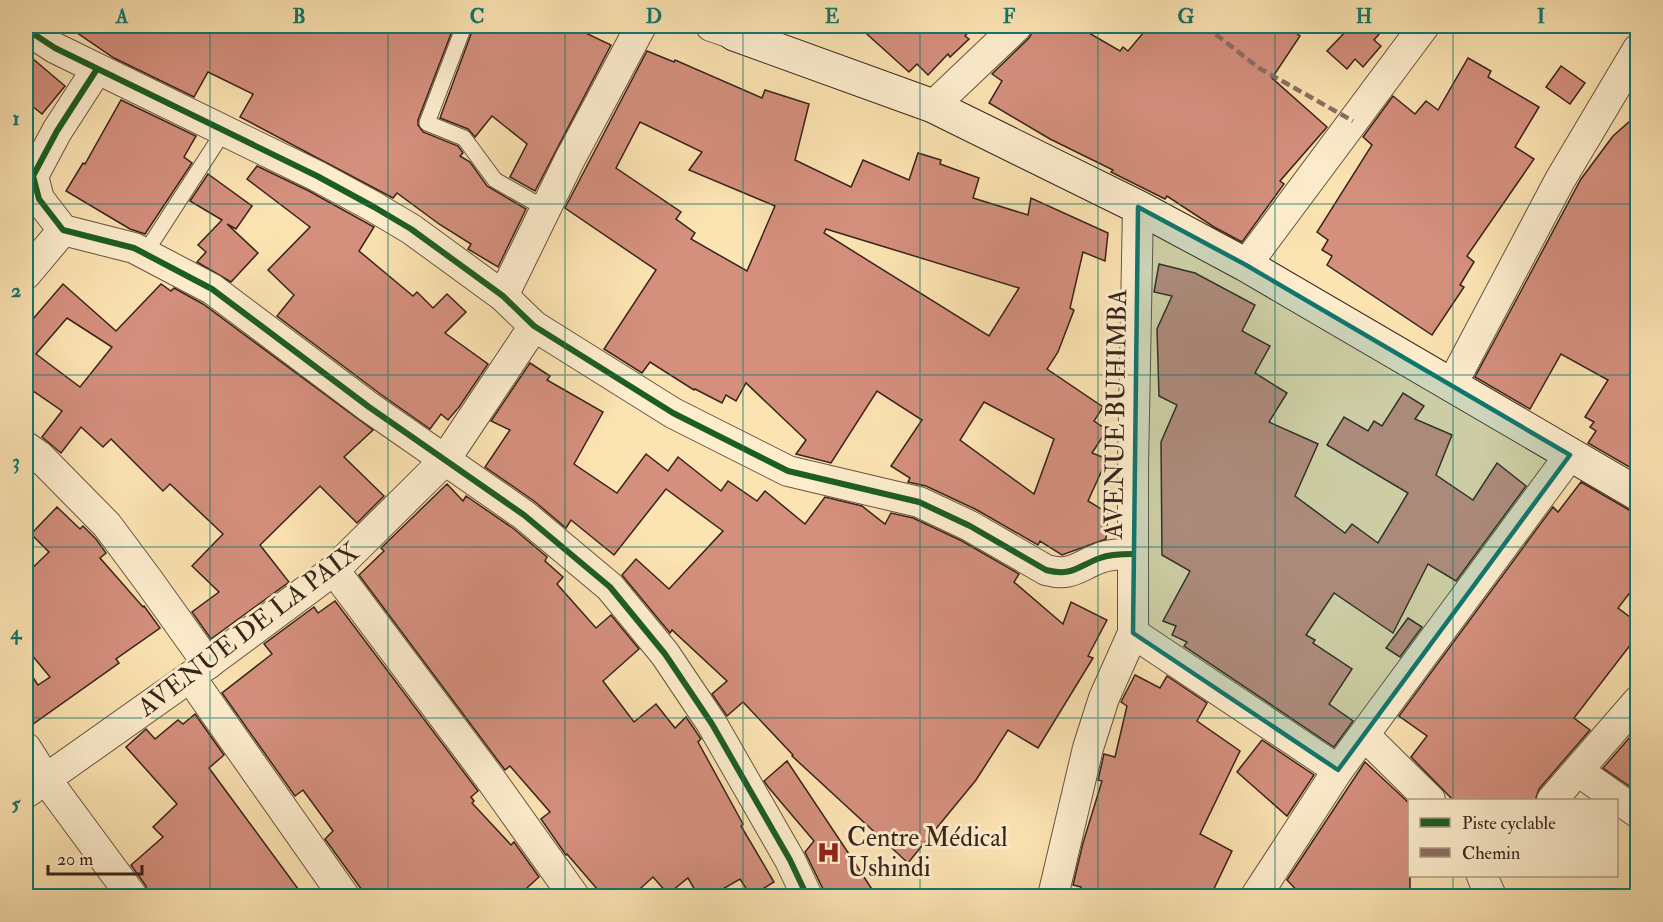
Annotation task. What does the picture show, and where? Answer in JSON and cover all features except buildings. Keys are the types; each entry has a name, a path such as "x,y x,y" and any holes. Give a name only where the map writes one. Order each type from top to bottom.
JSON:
{"main road":[{"path":"728,28 773,35 933,106 1138,207 1246,265 1638,494"}],"street":[{"path":"503,297 640,26"},
{"path":"933,106 1017,26"},
{"path":"1246,265 1424,26"},
{"path":"26,29 55,48 224,130 374,207 411,229 503,297 534,326 673,413 758,457 788,471 919,502 970,526 1046,570 1058,574 1068,573 1108,555 1133,554"},
{"path":"1451,386 1560,180 1638,50"},
{"path":"97,69 57,131 33,176 39,199 63,230 134,248 212,289 444,460 524,515 610,587 665,654 712,724 790,860 807,897"},
{"name":"AVENUE BUHIMBA","path":"1053,897 1088,748 1104,698 1133,633 1138,207"},
{"path":"26,274 63,230"},
{"name":"AVENUE DE LA PAIX","path":"35,785 199,671 334,570 444,460 534,326"},
{"path":"26,447 39,456 106,525 148,580 199,671 344,897"},
{"path":"1256,897 1338,770 1570,455"},
{"path":"334,570 489,777 574,897"},
{"path":"1133,633 1338,770"},
{"path":"1554,799 1638,701"},
{"path":"1364,735 1428,799"},
{"path":"26,748 35,785 132,897"},
{"path":"1578,771 1638,813"}],"lane":[{"path":"464,26 427,123 465,138 495,180 532,201 548,204"},
{"path":"145,253 224,130"}],"highlighted area":[{"path":"1138,207 1246,265 1570,455 1338,770 1133,633"}],"marked path":[{"path":"1205,26 1259,68 1353,121"}],"cycle path":[{"path":"26,29 55,48 317,176 374,207 411,229 503,296 534,326 673,413 788,471 919,502 970,526 1046,570 1069,571 1104,557 1133,554"},
{"path":"97,69 57,131 33,176 39,199 63,230 134,248 212,289 369,407 524,515 610,587 665,654 712,724 790,860 807,896"}],"place":[{"name":"Centre Médical Ushindi","path":"829,852"}]}
